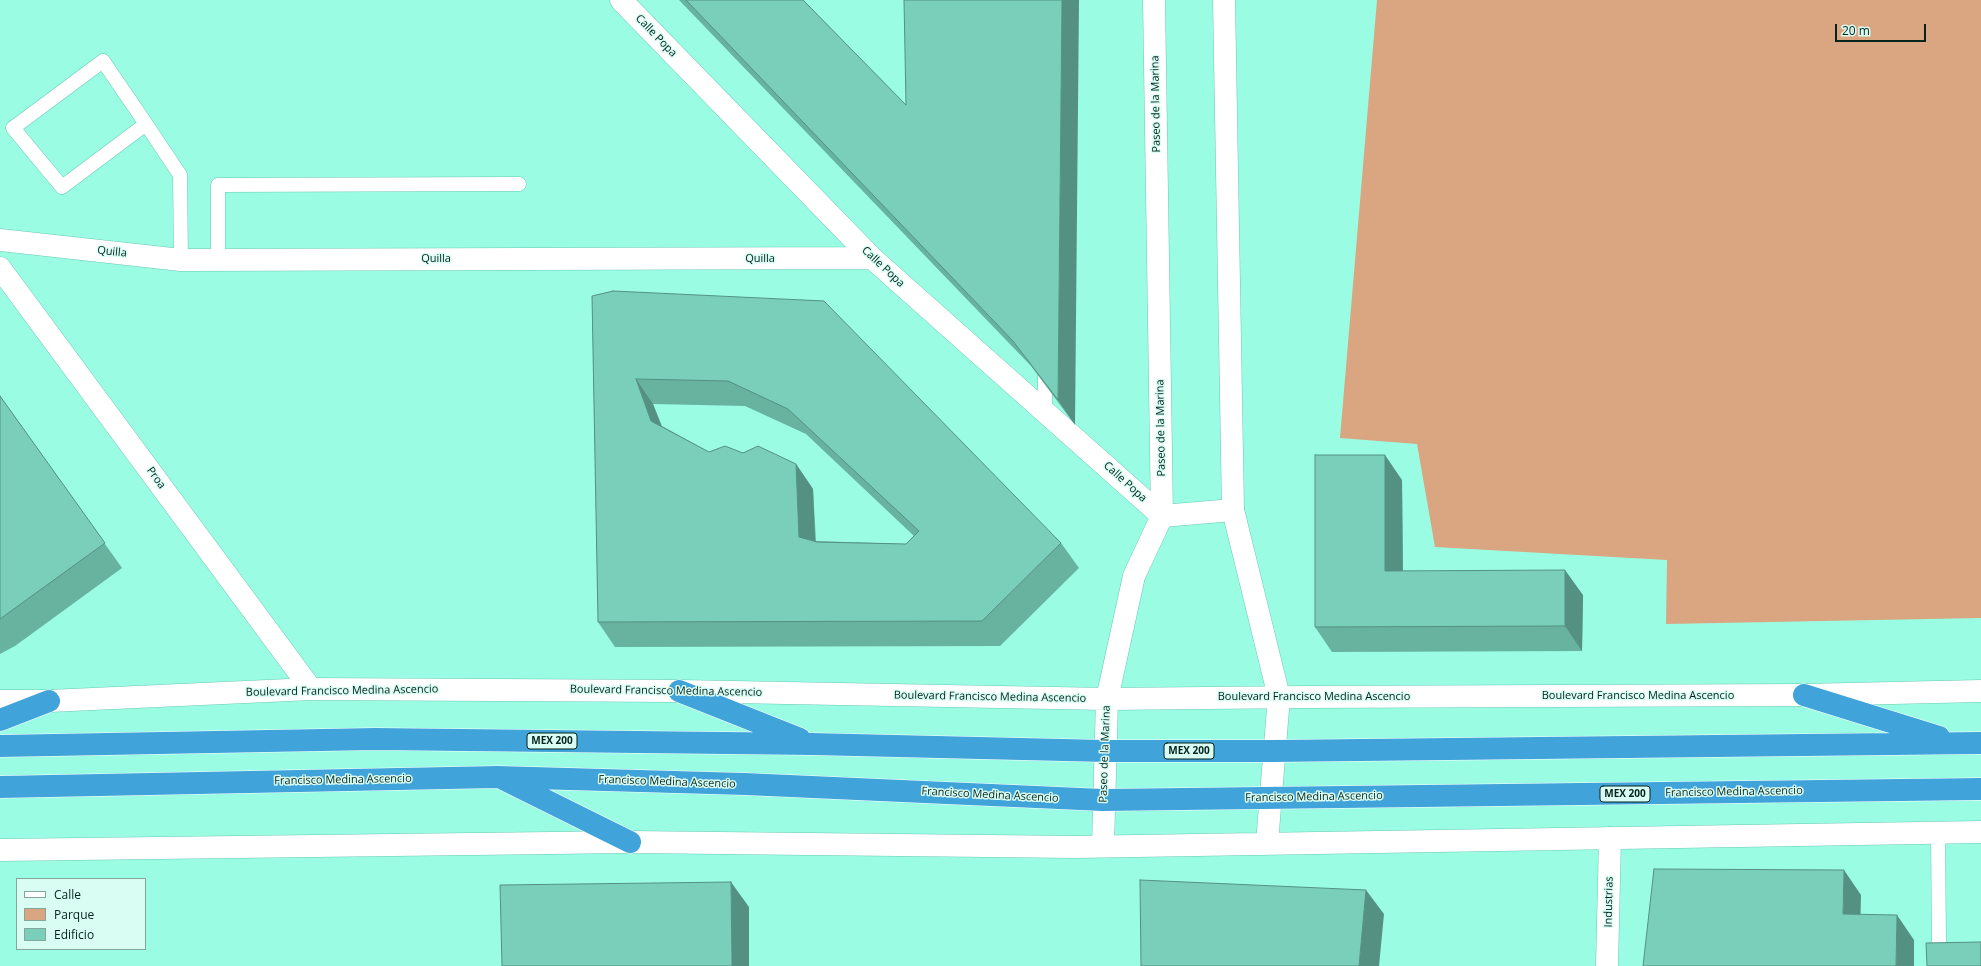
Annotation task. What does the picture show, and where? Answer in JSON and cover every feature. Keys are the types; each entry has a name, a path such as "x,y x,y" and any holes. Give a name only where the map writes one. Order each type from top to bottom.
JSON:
{"highway":[{"path":"679,691 812,744"},
{"path":"1804,695 1970,743"},
{"path":"0,720 49,701"},
{"name":"MEX 200","path":"0,746 375,739 812,744 1104,751 1273,752 1970,743"},
{"path":"498,777 630,842"},
{"name":"Francisco Medina Ascencio","path":"0,787 498,777 745,784 1103,800 1981,789"}],"street":[{"name":"Calle Popa","path":"621,0 872,258 1162,516"},
{"name":"Paseo de la Marina","path":"1103,846 1104,751 1107,699 1134,576 1162,516 1154,0"},
{"path":"1224,0 1233,510 1279,697 1273,752 1267,843"},
{"name":"Quilla","path":"0,240 181,260 872,258"},
{"name":"Proa","path":"0,268 311,689"},
{"path":"1162,516 1233,510"},
{"name":"Boulevard Francisco Medina Ascencio","path":"0,701 49,701 311,689 679,691 1107,699 1804,695 1981,691"},
{"path":"0,850 630,842 1103,846 1981,832"},
{"name":"Industrias","path":"1608,966 1610,838"}],"lane":[{"path":"146,124 62,187 13,128 103,61 146,124 180,175 181,260"},
{"path":"218,260 218,185 519,184"},
{"path":"1045,356 1045,412"},
{"path":"1935,966 1939,945 1938,833"}],"green space":[{"path":"1377,0 1981,0 1981,618 1666,624 1667,560 1435,547 1417,444 1340,438"}],"building":[{"path":"686,0 803,0 906,105 904,0 1062,0 1058,400 1013,341"},
{"path":"613,291 824,301 1061,543 982,621 598,622 592,296","holes":["636,379 728,381 788,409 919,531 906,544 817,542 799,537 796,464 758,446 743,453 725,446 709,452 651,421"]},
{"path":"0,396 105,543 0,619"},
{"path":"1315,455 1385,455 1385,571 1565,570 1565,626 1315,627"},
{"path":"1654,869 1844,870 1843,914 1897,915 1896,966 1643,966"},
{"path":"1140,880 1366,890 1359,966 1141,966"},
{"path":"731,882 732,966 502,966 500,885"},
{"path":"1981,942 1981,966 1927,966 1926,943"}]}
